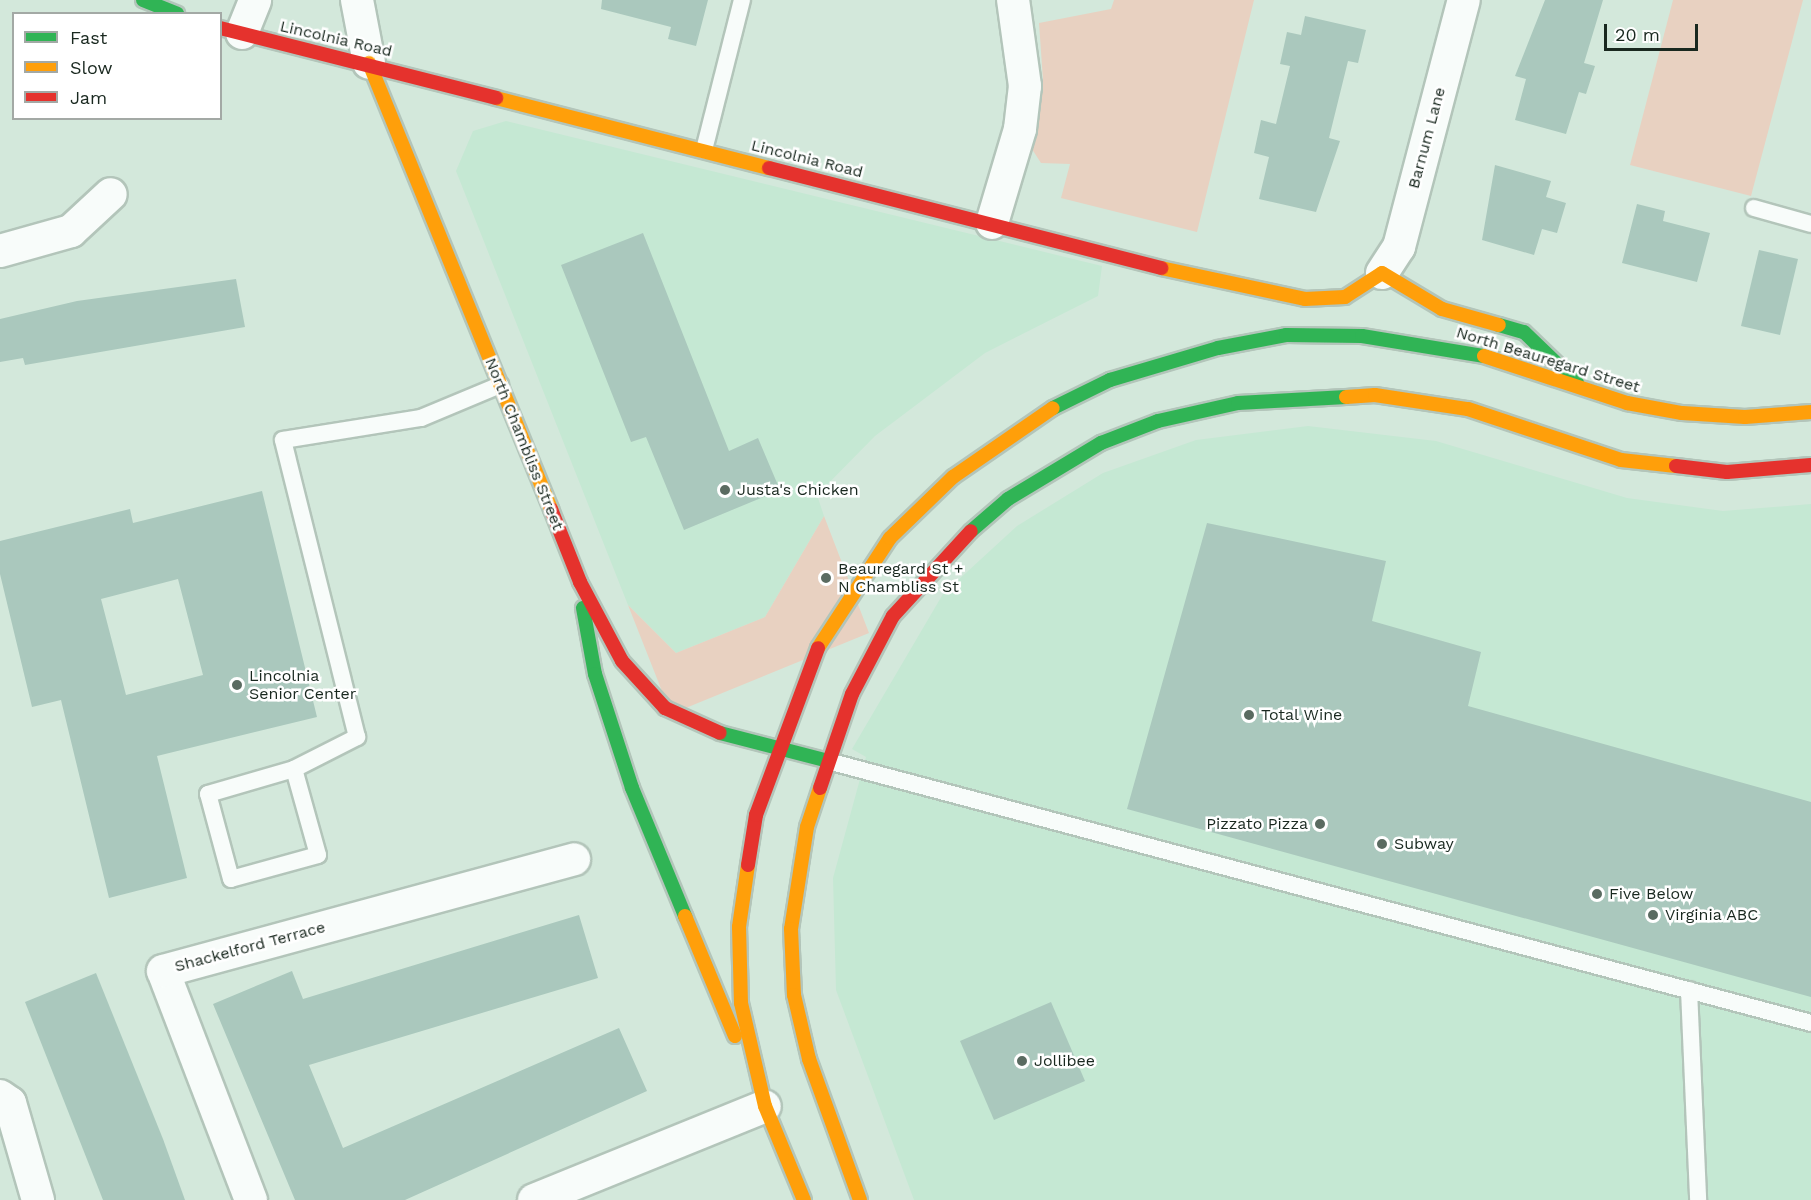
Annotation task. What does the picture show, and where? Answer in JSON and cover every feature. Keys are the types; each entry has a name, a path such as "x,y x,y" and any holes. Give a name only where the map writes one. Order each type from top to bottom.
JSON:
{"main road":[{"path":"143,0 172,12"},
{"name":"Lincolnia Road","path":"231,30 369,63 1253,291 1305,298 1345,297 1382,273"},
{"name":"North Chambliss Street","path":"369,63 580,582 622,661 665,708 720,735 828,761"},
{"path":"1382,273 1442,309 1524,332 1578,385"},
{"name":"North Beauregard Street","path":"804,1200 765,1106 741,1003 739,927 756,815 775,747 833,619 890,538 953,477 1010,435 1110,380 1218,348 1286,335 1362,336 1467,350 1627,403 1682,413 1745,417 1811,412"},
{"path":"860,1200 800,1027 790,955 807,827 828,761 877,644 914,588 954,545 1054,468 1158,421 1239,403 1375,395 1468,409 1621,460 1727,472 1811,465"},
{"path":"580,582 595,675 632,788 765,1106"}],"street":[{"path":"231,30 255,0"},
{"name":"North Chambliss Street","path":"357,0 369,63"},
{"path":"992,223 1020,129 1025,87 1013,0"},
{"name":"Barnum Lane","path":"1382,273 1399,247 1464,0"},
{"path":"0,251 71,231 111,194"},
{"name":"Shackelford Terrace","path":"251,1200 163,971 574,859"},
{"path":"0,1096 10,1103 38,1200"},
{"path":"534,1200 765,1106"}],"lane":[{"path":"704,150 742,0"},
{"path":"1754,208 1811,224"},
{"path":"294,769 318,855 231,879 208,794 294,769 357,737 283,440 421,418 500,385"},
{"path":"828,761 1811,1023"},
{"path":"1689,990 1698,1200"}],"shaded area":[{"path":"1114,0 1254,0 1197,232 1061,198 1070,164 1041,163 1030,146 1043,80 1039,23 1111,9"},
{"path":"1673,0 1803,0 1751,196 1630,165"},
{"path":"506,121 1102,266 1098,296 985,353 875,436 817,495 824,516 765,617 676,653 628,605 456,171 473,131"},
{"path":"1308,426 1436,441 1627,498 1723,511 1811,504 1811,1200 914,1200 836,990 833,878 866,757 852,749 943,594 1017,526 1103,473 1196,440"},
{"path":"824,516 869,633 671,714 628,605 676,653 765,617"}],"building":[{"path":"602,0 708,0 696,46 668,39 671,27 601,9"},
{"path":"1545,0 1603,0 1584,63 1595,66 1586,94 1579,92 1566,134 1515,120 1526,79 1515,76"},
{"path":"1305,16 1366,30 1358,63 1348,61 1329,138 1340,141 1316,212 1259,199 1269,157 1254,153 1261,120 1276,124 1290,66 1280,64 1287,32 1301,35"},
{"path":"1495,165 1551,181 1546,197 1566,203 1557,233 1542,229 1534,255 1482,240"},
{"path":"1637,204 1665,211 1663,221 1710,233 1697,282 1622,263"},
{"path":"643,233 729,451 758,438 780,490 684,530 646,437 631,442 561,265"},
{"path":"1759,250 1798,259 1780,335 1741,326"},
{"path":"236,279 245,327 25,365 23,358 0,362 0,319 77,301"},
{"name":"Lincolnia Senior Center","path":"262,491 317,717 157,756 187,878 109,898 61,700 32,707 0,574 0,541 130,509 133,523","holes":["178,579 203,675 126,695 101,599"]},
{"path":"1207,523 1386,561 1372,621 1481,652 1468,706 1811,802 1811,997 1127,809"},
{"path":"579,915 598,978 309,1065 343,1148 619,1028 647,1091 405,1200 295,1200 213,1004 292,971 303,999"},
{"path":"96,973 185,1200 103,1200 25,1002"},
{"name":"Jollibee","path":"1051,1002 1085,1081 994,1120 960,1041"}],"traffic: fast":[{"path":"143,0 172,12"},
{"path":"1499,325 1524,332 1577,383"},
{"path":"1053,408 1110,380 1218,348 1286,335 1362,336 1484,356"},
{"path":"971,531 1008,499 1101,443 1158,421 1238,403 1346,397"},
{"path":"583,608 595,674 632,788 685,916"},
{"path":"720,733 828,761"}],"traffic: slow":[{"path":"369,63 551,509"},
{"path":"496,98 769,168"},
{"path":"1161,268 1305,299 1345,297 1382,273 1442,309 1499,325"},
{"path":"1484,356 1627,403 1682,413 1745,417 1811,412"},
{"path":"1346,397 1375,395 1468,409 1621,460 1676,466"},
{"path":"818,648 890,538 953,477 1053,408"},
{"path":"820,788 807,827 791,929 794,995 809,1059 860,1200"},
{"path":"748,865 739,927 741,1003 765,1106 804,1200"},
{"path":"685,916 735,1036"}],"traffic: jam":[{"path":"222,29 496,98"},
{"path":"769,168 1161,268"},
{"path":"1676,466 1727,472 1811,465"},
{"path":"551,509 580,582 622,661 665,708 720,733"},
{"path":"820,788 852,694 893,616 971,531"},
{"path":"748,865 756,815 818,648"}],"place":[{"name":"Justa's Chicken","path":"725,490"},
{"name":"Beauregard St + N Chambliss St","path":"826,578"},
{"name":"Lincolnia Senior Center","path":"237,685"},
{"name":"Total Wine","path":"1249,715"},
{"name":"Pizzato Pizza","path":"1320,824"},
{"name":"Subway","path":"1382,844"},
{"name":"Five Below","path":"1597,894"},
{"name":"Virginia ABC","path":"1653,915"},
{"name":"Jollibee","path":"1022,1061"}]}
